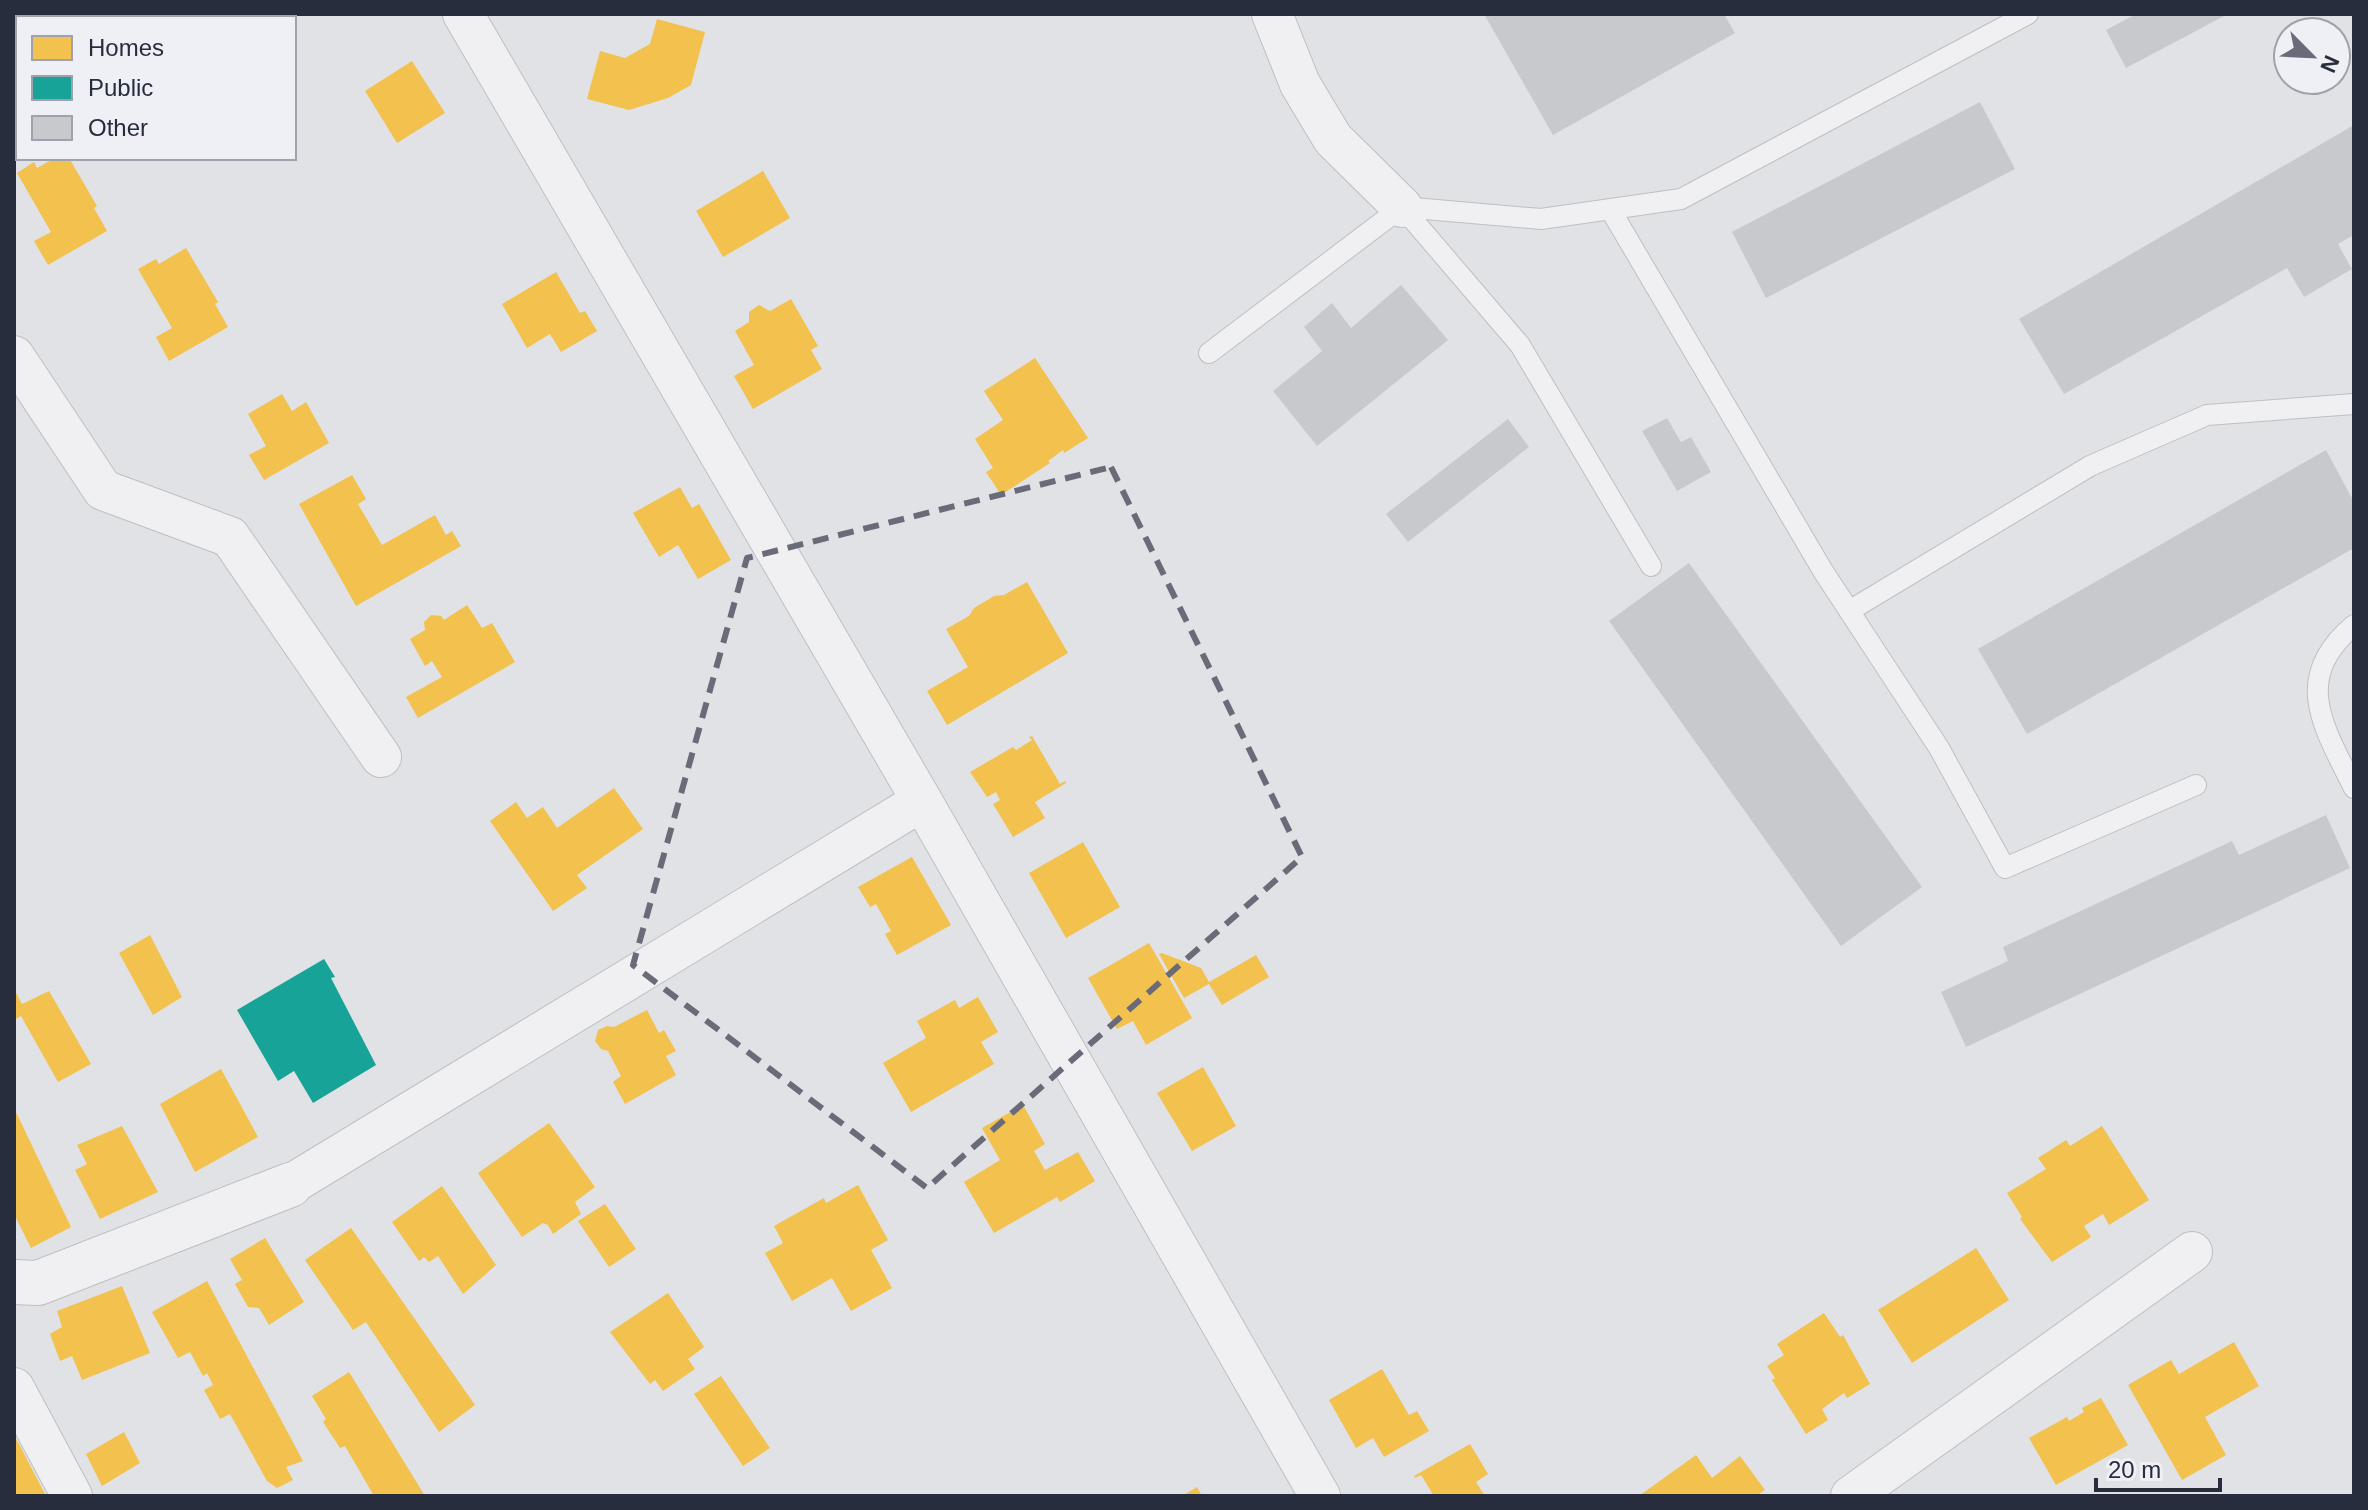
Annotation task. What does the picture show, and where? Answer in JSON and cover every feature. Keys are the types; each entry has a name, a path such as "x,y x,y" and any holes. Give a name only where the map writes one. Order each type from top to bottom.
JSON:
{"street":[{"path":"463,14 922,801 1320,1496"},
{"path":"1272,14 1300,84 1333,139 1402,207"},
{"path":"14,356 103,490 230,537 381,757"},
{"path":"14,1282 38,1283 290,1185 922,801"},
{"path":"1851,1496 2192,1252"},
{"path":"14,1388 72,1496"}],"lane":[{"path":"1209,353 1402,207 1541,219 1681,199 2028,14"},
{"path":"1402,207 1520,345 1651,566"},
{"path":"1610,209 1781,501 1939,748 2005,868 2196,785"},
{"path":"1849,611 2090,466 2207,415 2354,404"},
{"path":"2354,625 2340,637 2321,664 2316,689 2331,742 2354,788"}],"highlighted area":[{"path":"1111,467 1302,857 927,1188 633,965 747,558"}],"building: Homes":[{"path":"657,19 705,32 691,85 668,98 629,110 587,99 600,51 625,58 650,44"},
{"path":"14,23 16,102 14,103"},
{"path":"412,61 445,113 397,143 365,91"},
{"path":"51,160 70,160 97,206 94,208 107,231 48,265 34,241 51,232 17,173 34,162 37,168"},
{"path":"763,171 790,218 723,257 696,211"},
{"path":"186,248 218,302 215,304 228,327 169,361 156,337 172,328 138,269 156,259 159,264"},
{"path":"556,272 580,313 585,311 597,331 561,352 550,334 527,348 502,304"},
{"path":"791,299 818,346 811,350 822,369 753,409 734,376 754,365 735,331 749,322 749,312 759,305 770,311"},
{"path":"1035,358 1088,438 1064,453 1063,450 1048,461 1050,463 1001,495 986,472 993,468 975,439 1003,420 984,391"},
{"path":"282,394 292,411 306,402 329,443 264,480 249,455 266,446 248,414"},
{"path":"352,475 366,499 358,504 382,545 435,515 446,535 452,531 461,546 356,606 299,504"},
{"path":"680,487 692,508 699,504 731,560 698,579 678,545 659,557 633,513"},
{"path":"1027,582 1068,653 947,725 927,691 968,667 946,629 994,596 1004,595"},
{"path":"467,605 482,628 492,623 515,662 418,718 406,697 442,677 432,661 425,666 410,639 425,630 424,622 431,615 441,616 444,620"},
{"path":"1032,736 1060,784 1066,783 1035,802 1045,818 1013,837 993,804 1000,800 996,792 987,797 970,772 1013,747 1016,750 1032,740 1029,737"},
{"path":"614,788 643,829 577,875 587,888 553,911 490,821 516,802 527,818 543,807 557,828"},
{"path":"1083,842 1120,907 1066,938 1029,873"},
{"path":"912,857 951,925 897,955 885,934 891,931 876,904 870,907 858,887"},
{"path":"150,935 182,997 153,1015 119,953"},
{"path":"1149,943 1192,1018 1146,1045 1133,1021 1117,1029 1088,978"},
{"path":"1159,954 1201,968 1209,982 1256,955 1269,977 1222,1005 1209,984 1184,998"},
{"path":"14,989 22,1004 49,991 91,1064 58,1082 21,1016 14,1020"},
{"path":"978,997 998,1032 981,1042 994,1064 911,1112 883,1063 926,1038 917,1021 955,1000 959,1008"},
{"path":"647,1010 659,1033 664,1030 676,1051 666,1056 676,1075 625,1104 613,1082 621,1076 608,1051 601,1049 595,1041 598,1030 614,1027"},
{"path":"1203,1067 1236,1126 1192,1151 1157,1093"},
{"path":"221,1069 258,1137 195,1172 160,1104"},
{"path":"1023,1105 1045,1144 1034,1151 1045,1170 1078,1152 1095,1181 1060,1202 1057,1197 994,1233 964,1182 1000,1160 982,1128"},
{"path":"14,1108 71,1227 31,1248 14,1214"},
{"path":"549,1123 595,1187 575,1202 581,1214 553,1234 543,1223 522,1237 478,1173"},
{"path":"122,1126 158,1192 100,1219 75,1170 87,1164 77,1145"},
{"path":"2102,1126 2149,1200 2109,1225 2103,1214 2084,1226 2091,1237 2052,1262 2020,1219 2022,1217 2007,1193 2046,1169 2038,1158 2066,1140 2070,1146"},
{"path":"858,1185 888,1240 871,1250 892,1288 851,1311 832,1278 792,1301 765,1253 783,1243 774,1226 824,1198 826,1203"},
{"path":"442,1186 496,1265 463,1294 438,1256 429,1262 424,1257 419,1261 392,1222"},
{"path":"605,1204 636,1249 609,1267 578,1221"},
{"path":"351,1228 475,1405 439,1432 366,1322 353,1330 305,1260"},
{"path":"265,1238 304,1302 269,1325 259,1308 248,1307 235,1284 242,1280 230,1259"},
{"path":"1976,1248 2009,1300 1912,1363 1878,1310"},
{"path":"207,1281 303,1461 286,1467 293,1480 277,1488 267,1481 230,1414 220,1419 204,1390 213,1385 207,1373 203,1376 190,1352 178,1358 152,1312"},
{"path":"122,1286 150,1353 82,1380 72,1356 60,1361 50,1334 62,1327 57,1311"},
{"path":"668,1293 704,1347 688,1359 695,1369 663,1391 655,1380 650,1384 610,1332"},
{"path":"1824,1313 1840,1337 1843,1335 1870,1384 1847,1398 1844,1393 1822,1409 1828,1420 1806,1434 1772,1380 1775,1378 1767,1366 1784,1355 1777,1344"},
{"path":"2234,1342 2259,1386 2205,1417 2226,1455 2182,1480 2128,1385 2171,1360 2179,1374"},
{"path":"1382,1369 1409,1415 1417,1411 1429,1431 1384,1457 1373,1438 1356,1448 1329,1400"},
{"path":"349,1372 425,1496 374,1496 345,1446 340,1448 323,1422 326,1419 312,1396"},
{"path":"721,1376 770,1448 743,1466 694,1394"},
{"path":"2101,1398 2128,1445 2056,1485 2029,1438 2067,1417 2069,1421 2084,1412 2082,1408"},
{"path":"124,1432 140,1463 102,1486 86,1454"},
{"path":"14,1436 19,1444 46,1496 14,1496"},
{"path":"1470,1444 1488,1474 1476,1482 1485,1496 1434,1496 1421,1475 1415,1478 1414,1476"},
{"path":"1696,1455 1712,1478 1740,1456 1765,1490 1756,1496 1639,1496"},
{"path":"1197,1487 1202,1496 1182,1496"}],"building: Public":[{"path":"324,959 376,1065 313,1103 294,1071 278,1081 237,1010"}],"building: Other":[{"path":"1484,14 1724,14 1735,33 1553,135"},
{"path":"2136,14 2228,14 2126,68 2106,30"},
{"path":"1980,102 2015,169 1766,298 1732,232"},
{"path":"2354,125 2354,235 2338,244 2352,269 2304,297 2287,268 2064,394 2019,319"},
{"path":"1401,285 1448,340 1317,446 1273,391 1322,351 1304,327 1332,303 1351,328"},
{"path":"1667,418 1681,442 1691,437 1711,472 1677,491 1642,431"},
{"path":"1508,419 1529,447 1408,542 1386,514"},
{"path":"2326,450 2354,502 2354,548 2027,734 1978,649"},
{"path":"1689,563 1922,887 1841,946 1609,621"},
{"path":"2326,815 2350,868 1966,1047 1941,992 2008,961 2003,947 2232,841 2239,855"}]}
